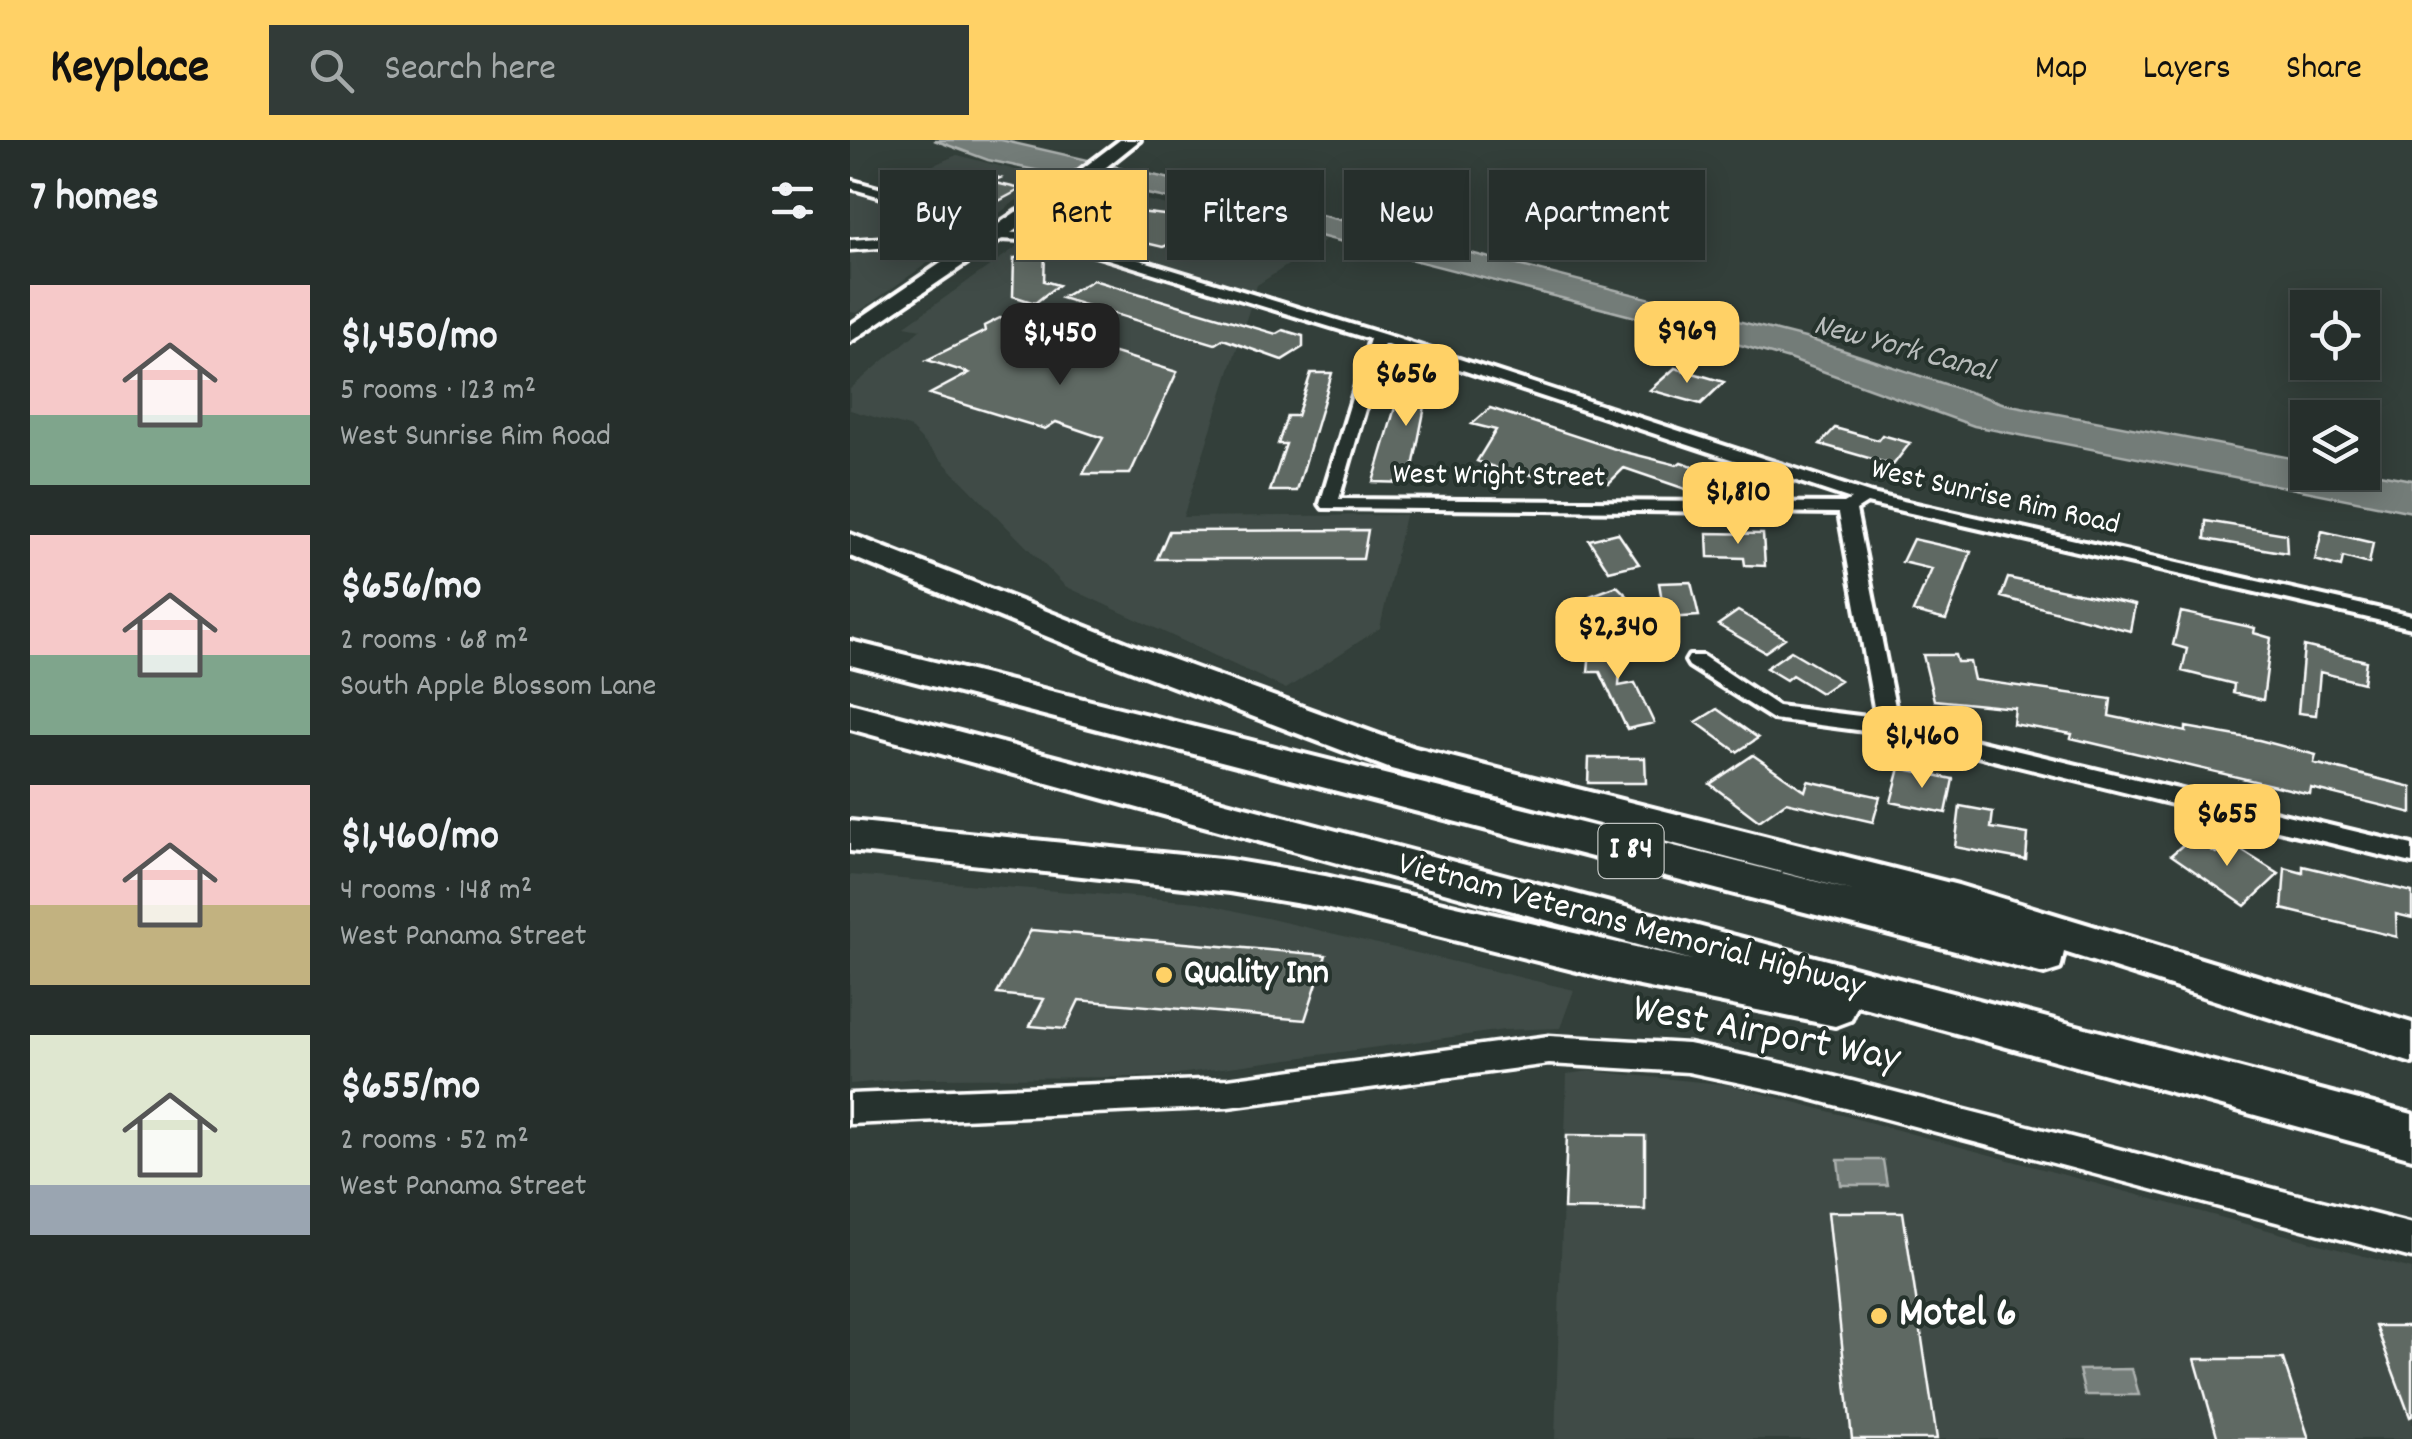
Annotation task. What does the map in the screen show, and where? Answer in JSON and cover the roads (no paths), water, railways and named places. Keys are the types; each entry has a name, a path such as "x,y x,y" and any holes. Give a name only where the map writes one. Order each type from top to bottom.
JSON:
{"highway":[{"path":"851,545 1144,662 1405,759 1958,902 2412,1046"},
{"name":"Vietnam Veterans Memorial Highway","path":"850,653 2412,1046"},
{"name":"Vietnam Veterans Memorial Highway","path":"850,716 2412,1136"},
{"path":"850,836 1230,876 1325,892 1625,965 2218,1084"}],"main road":[{"path":"1088,170 1109,140"},
{"path":"1075,170 1131,140"},
{"path":"850,336 1016,221"},
{"path":"850,343 874,320"}],"street":[{"path":"850,184 880,192"},
{"path":"850,205 880,192"},
{"path":"850,244 998,235"},
{"name":"West Sunrise Rim Road","path":"998,235 1050,237 1378,336 1867,498 2412,622"},
{"name":"West Wright Street","path":"1378,336 1330,504 1847,508"},
{"path":"1867,498 1847,508 1888,726"},
{"path":"1696,661 1774,712 1888,726 2412,854"},
{"name":"West Airport Way","path":"850,1109 1228,1092 1491,1054 1612,1052 1688,1058 1789,1079 2412,1240"}],"place":[{"name":"Quality Inn","path":"1164,975"},
{"name":"Motel 6","path":"1879,1316"}],"water label":[{"name":"New York Canal","path":"1903,350"}]}
